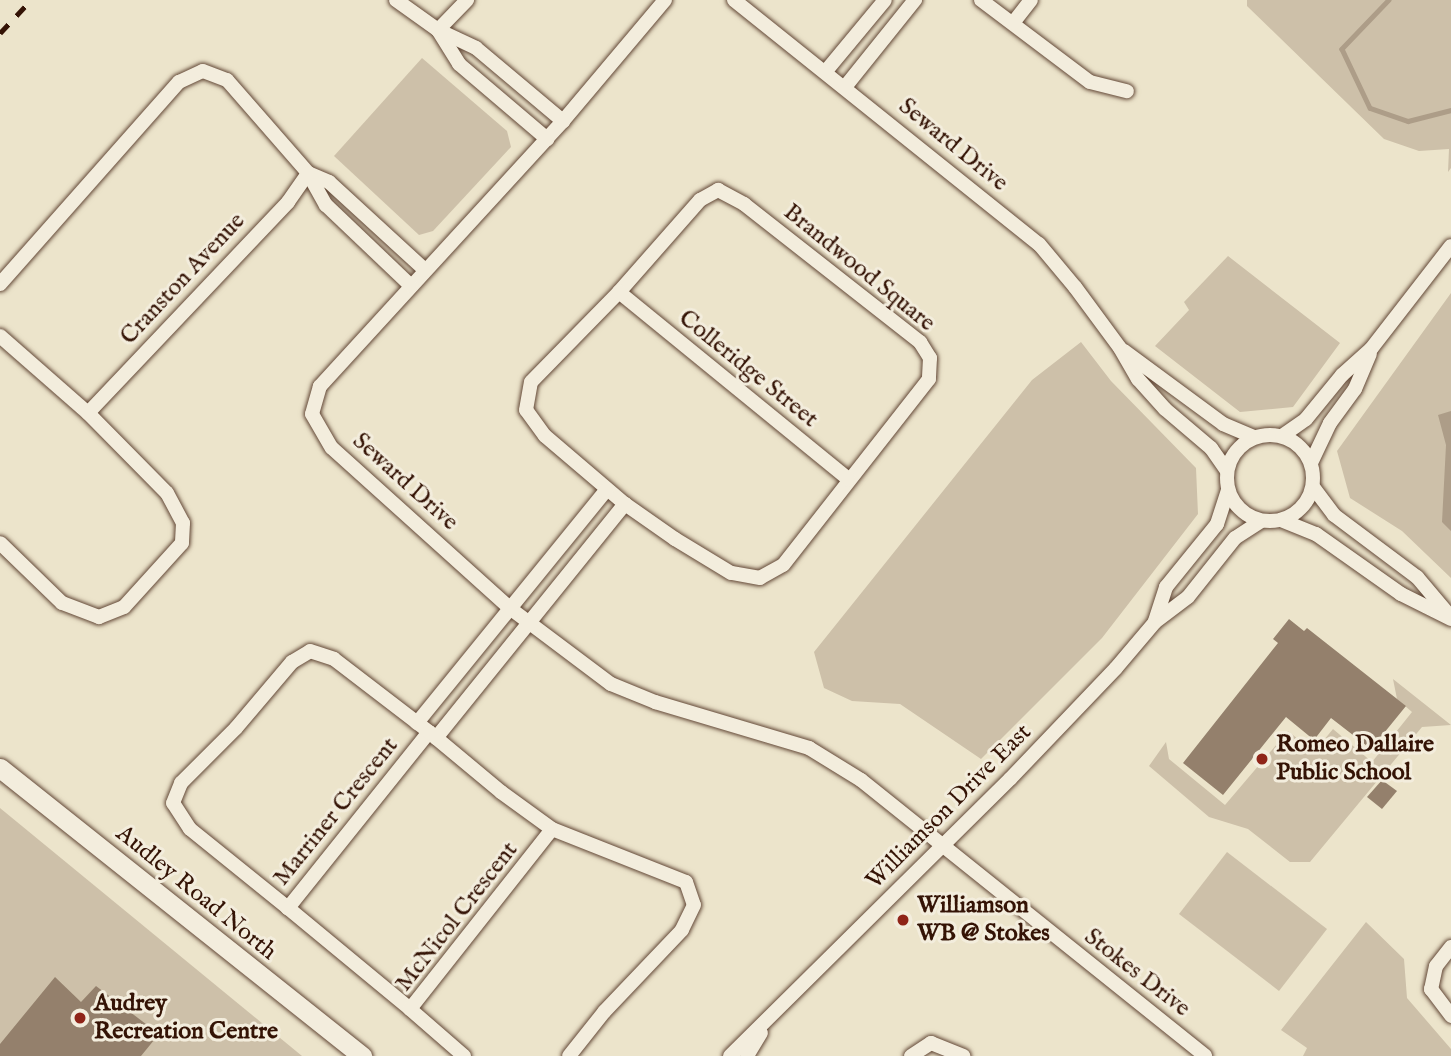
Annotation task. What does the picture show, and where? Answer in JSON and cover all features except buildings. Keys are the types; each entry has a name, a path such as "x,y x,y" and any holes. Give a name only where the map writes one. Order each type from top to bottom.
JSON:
{"street":[{"path":"397,0 438,30 476,48 563,121"},
{"path":"438,30 467,0"},
{"name":"Seward Drive","path":"665,0 547,139 320,386 312,414 332,448 510,608 611,684 655,702 809,748 862,780 943,846"},
{"name":"Seward Drive","path":"734,0 1039,244 1120,348 1138,379 1165,409 1211,448 1227,471"},
{"path":"826,71 885,0"},
{"path":"845,87 915,0"},
{"path":"981,0 1090,82 1127,91"},
{"path":"1013,23 1031,0"},
{"path":"438,30 460,64 547,139"},
{"path":"0,284 179,82 204,71 226,80 308,173 326,205 411,286"},
{"path":"308,173 329,182 425,270"},
{"name":"Cranston Avenue","path":"88,413 288,202 308,173"},
{"name":"Brandwood Square","path":"718,190 744,204 920,342 930,358 929,379 848,479 783,565 760,578 732,573 675,539 625,504 545,436 526,410 531,382 619,292 700,200 718,190"},
{"path":"1282,436 1306,419 1342,375 1371,349 1451,246"},
{"name":"Colleridge Street","path":"619,292 848,479"},
{"path":"0,335 88,413 167,493 183,523 182,543 124,607 99,617 62,603 0,543"},
{"name":"Seward Drive","path":"1120,348 1223,424 1254,437"},
{"path":"1281,520 1301,508 1312,487 1311,463 1330,423 1355,389 1371,349"},
{"path":"1311,463 1300,446 1282,436 1254,437 1236,450 1227,471 1228,490 1240,510 1261,521 1281,520 1316,534 1401,594 1451,617"},
{"path":"1312,487 1334,515 1417,578 1451,617"},
{"name":"Marriner Crescent","path":"417,723 607,489"},
{"name":"Williamson Drive East","path":"1154,622 1167,587 1217,524 1228,490"},
{"name":"Marriner Crescent","path":"432,735 334,659 310,651 292,662 236,728 181,783 173,803 190,829 288,908 625,504"},
{"name":"Williamson Drive East","path":"730,1056 943,846 1116,668 1154,622 1188,597 1235,538 1261,521"},
{"name":"McNicol Crescent","path":"432,735 552,829 686,882 694,905 682,930 604,1012 569,1056"},
{"name":"Audley Road North","path":"0,768 362,1056"},
{"name":"McNicol Crescent","path":"464,1056 410,1009 552,829"},
{"name":"Stokes Drive","path":"943,846 1205,1056"},
{"path":"288,908 410,1009"},
{"path":"1451,947 1436,966 1431,989 1451,1016"},
{"name":"Williamson Drive East","path":"747,1056 769,1020"},
{"path":"911,1056 931,1043 963,1056"}],"shaded area":[{"path":"1247,0 1451,0 1451,168 1448,172 1449,149 1419,151 1384,139 1247,6"},
{"path":"422,58 507,131 511,147 433,231 419,235 334,156"},
{"path":"1228,256 1340,343 1293,407 1240,412 1155,346 1189,310 1184,302"},
{"path":"1451,293 1451,578 1402,531 1350,498 1337,451"},
{"path":"1081,342 1111,381 1196,468 1198,514 1102,638 981,759 900,704 852,701 824,688 814,652 1032,380"},
{"path":"1451,411 1451,531 1442,522 1446,445 1438,415"},
{"path":"1393,679 1451,725 1422,727 1310,862 1290,862 1248,829 1209,817 1149,766 1166,742 1169,759 1225,805 1288,731 1314,752 1333,729 1372,762 1412,712 1397,699"},
{"path":"0,808 302,1056 0,1056"},
{"path":"1227,852 1327,929 1279,991 1179,914"},
{"path":"1366,922 1404,959 1407,998 1451,1049 1451,1056 1303,1056 1307,1048 1281,1030"}],"waterway":[{"path":"1389,0 1342,49 1370,108 1408,121 1451,110"}],"railway":[{"path":"0,33 31,0"}],"place":[{"name":"Romeo Dallaire Public School","path":"1262,759"},
{"name":"Williamson WB @ Stokes","path":"903,920"},
{"name":"Audrey Recreation Centre","path":"80,1018"}]}
